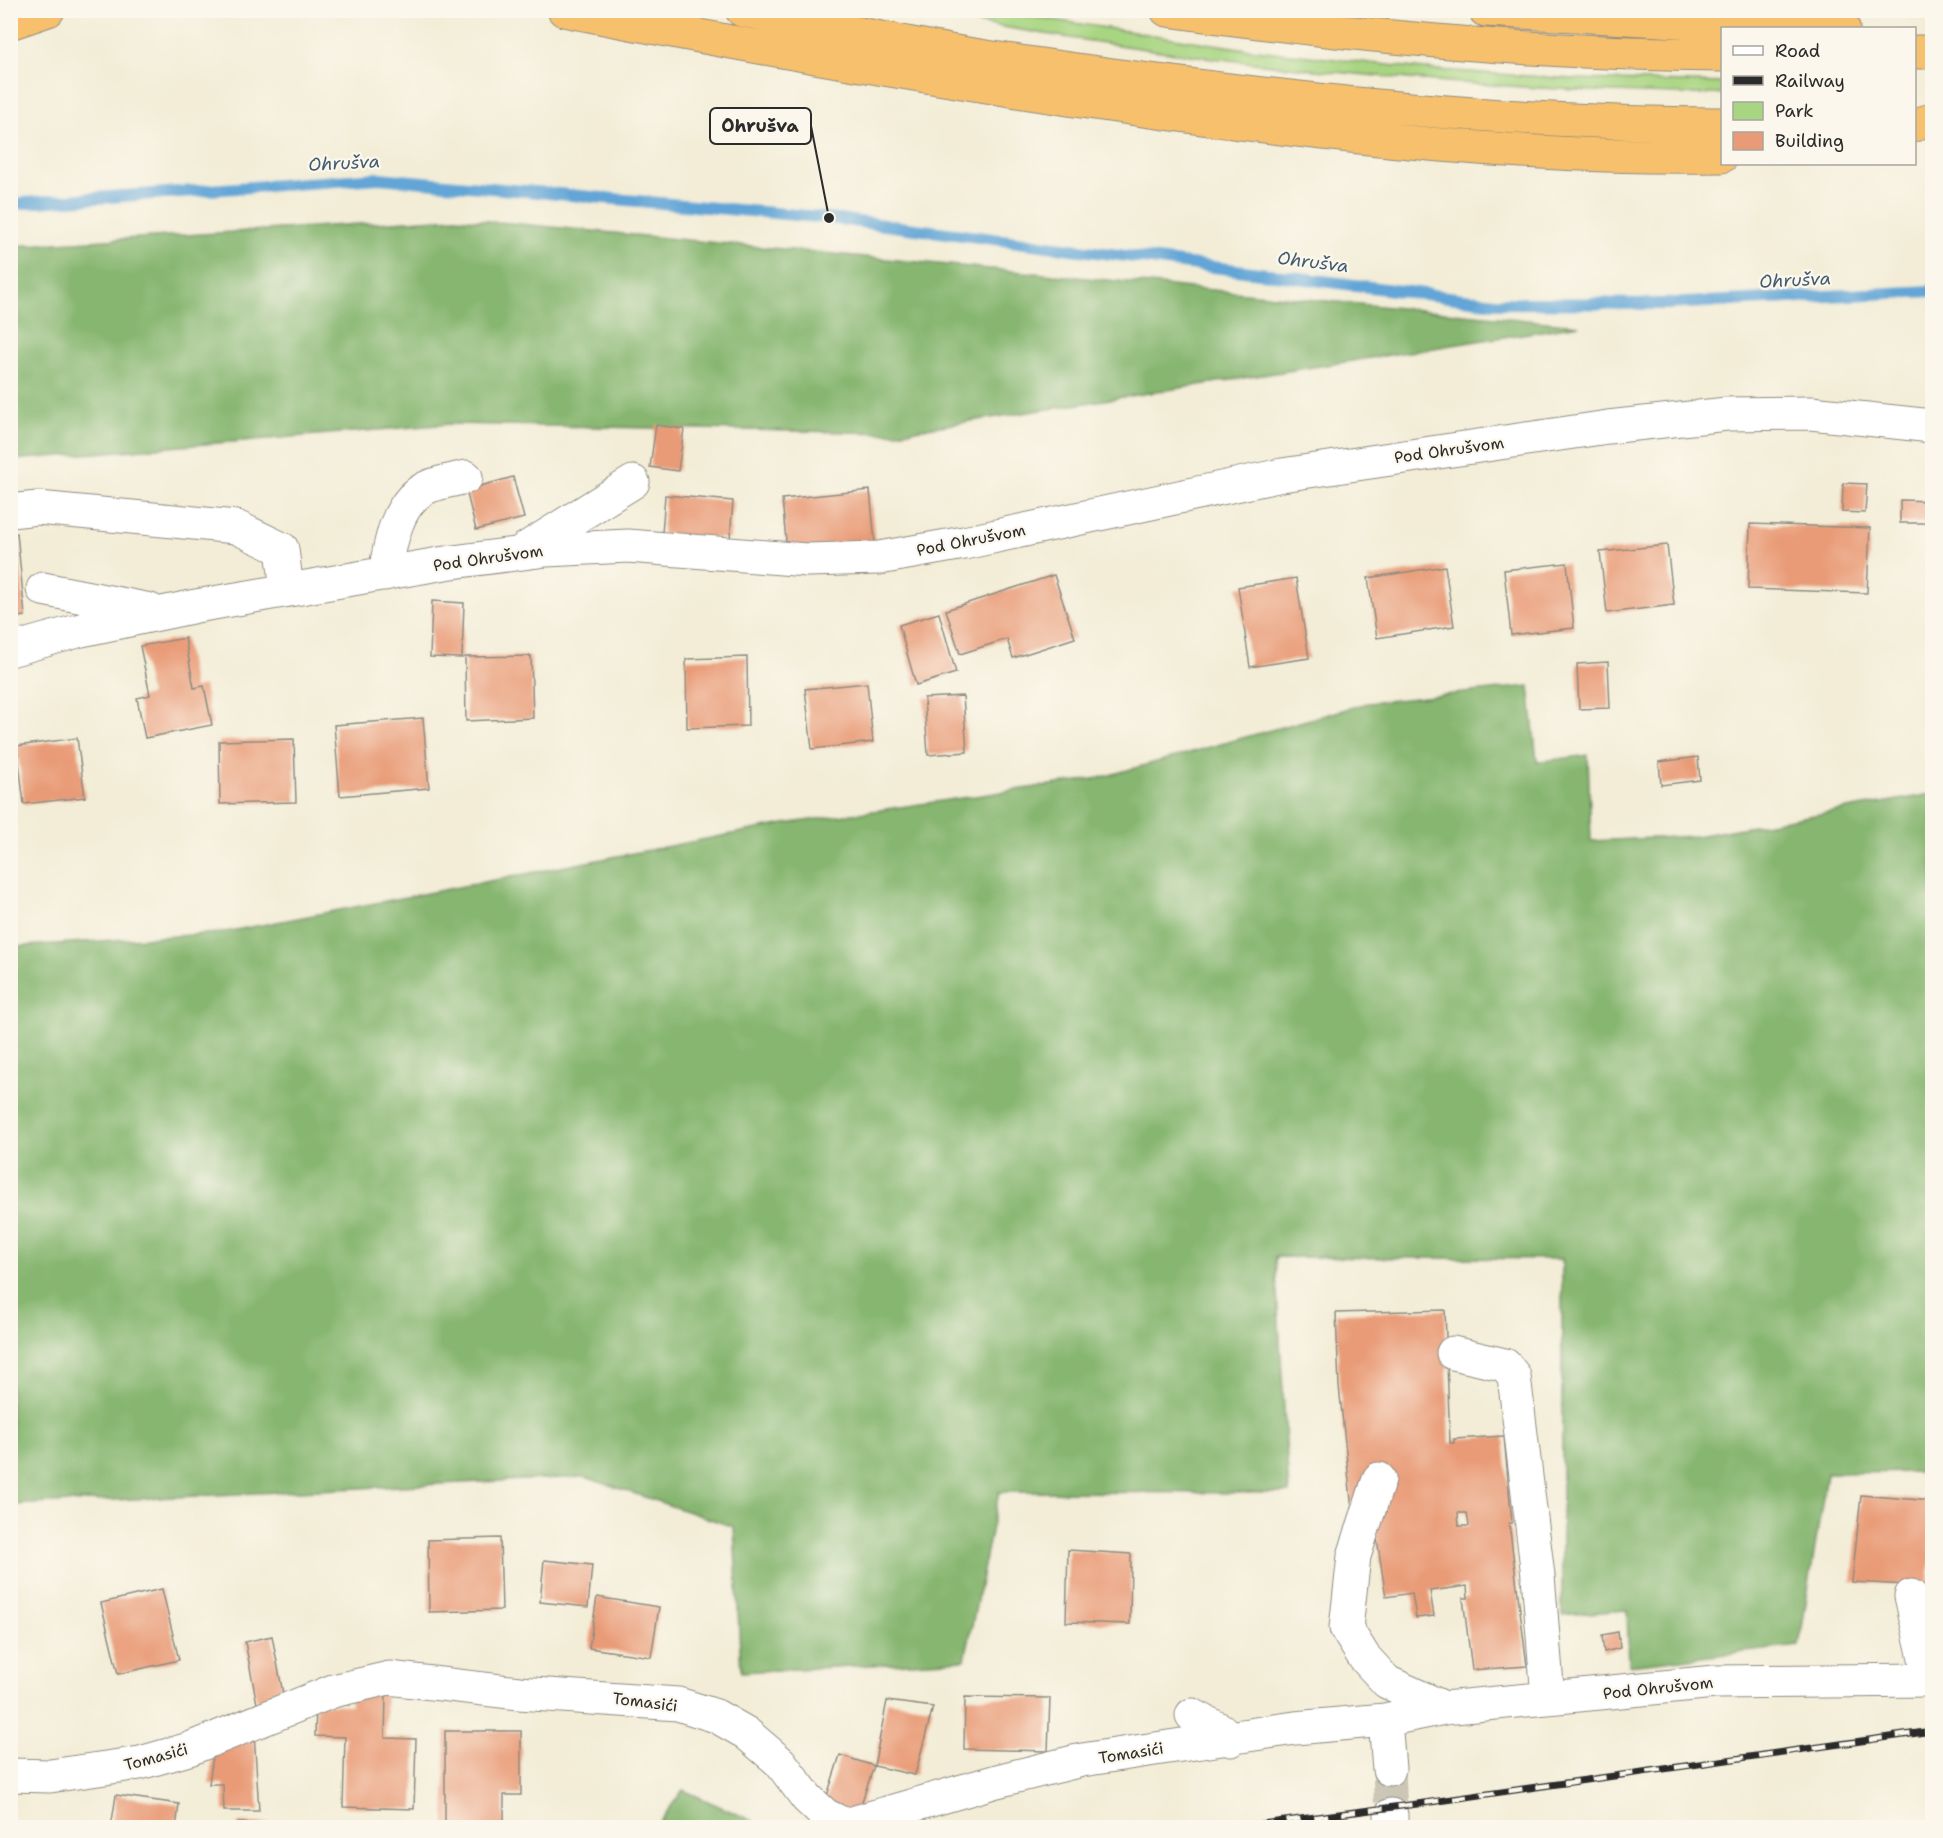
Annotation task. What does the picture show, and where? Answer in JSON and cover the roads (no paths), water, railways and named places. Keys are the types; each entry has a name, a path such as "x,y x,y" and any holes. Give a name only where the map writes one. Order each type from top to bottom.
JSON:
{"highway":[{"path":"10,23 48,10"},
{"path":"564,10 1011,91 1274,128 1513,150 1664,157 1721,156"},
{"path":"742,10 984,57 1296,97 1426,111 1577,121 1721,124"},
{"path":"1167,10 1293,28 1484,46 1721,55"},
{"path":"1485,10 1834,27"},
{"path":"1916,120 1932,120"},
{"path":"1916,124 1932,120"}],"street":[{"name":"Pod Ohrušvom","path":"10,650 81,630 164,613 287,590 517,554 628,546 807,560 879,558 964,543 1282,474 1608,427 1727,414 1811,413 1932,426"},
{"path":"385,574 389,545 397,522 410,501 428,486 466,477"},
{"path":"517,554 633,482"},
{"path":"10,511 38,508 236,527 282,549 287,590"},
{"path":"43,589 164,613"},
{"path":"1453,1353 1505,1365 1514,1376 1538,1576 1548,1697"},
{"path":"1379,1479 1354,1556 1346,1628 1364,1658 1387,1682 1444,1708"},
{"path":"1911,1596 1931,1680"},
{"name":"Tomasići","path":"10,1775 50,1776 140,1763 189,1749 333,1690 389,1678 519,1693 678,1704 716,1716 746,1733 780,1762 807,1798 825,1815 845,1826 997,1780 1082,1760 1231,1740 1296,1728 1384,1720"},
{"name":"Pod Ohrušvom","path":"1384,1720 1444,1708 1548,1697 1649,1691 1715,1682 1931,1680"},
{"path":"443,1703 577,1710 600,1697"},
{"path":"1192,1715 1221,1730 1231,1740"},
{"path":"1384,1720 1389,1769"}],"waterway":[{"name":"Ohrušva","path":"10,204 379,178 829,218 1495,303 1665,304 1932,291"}],"tunnel":[{"path":"1389,1769 1391,1815"}],"railway":[{"path":"1231,1828 1932,1731"}],"place":[{"name":"Ohrušva","path":"829,218"}]}
